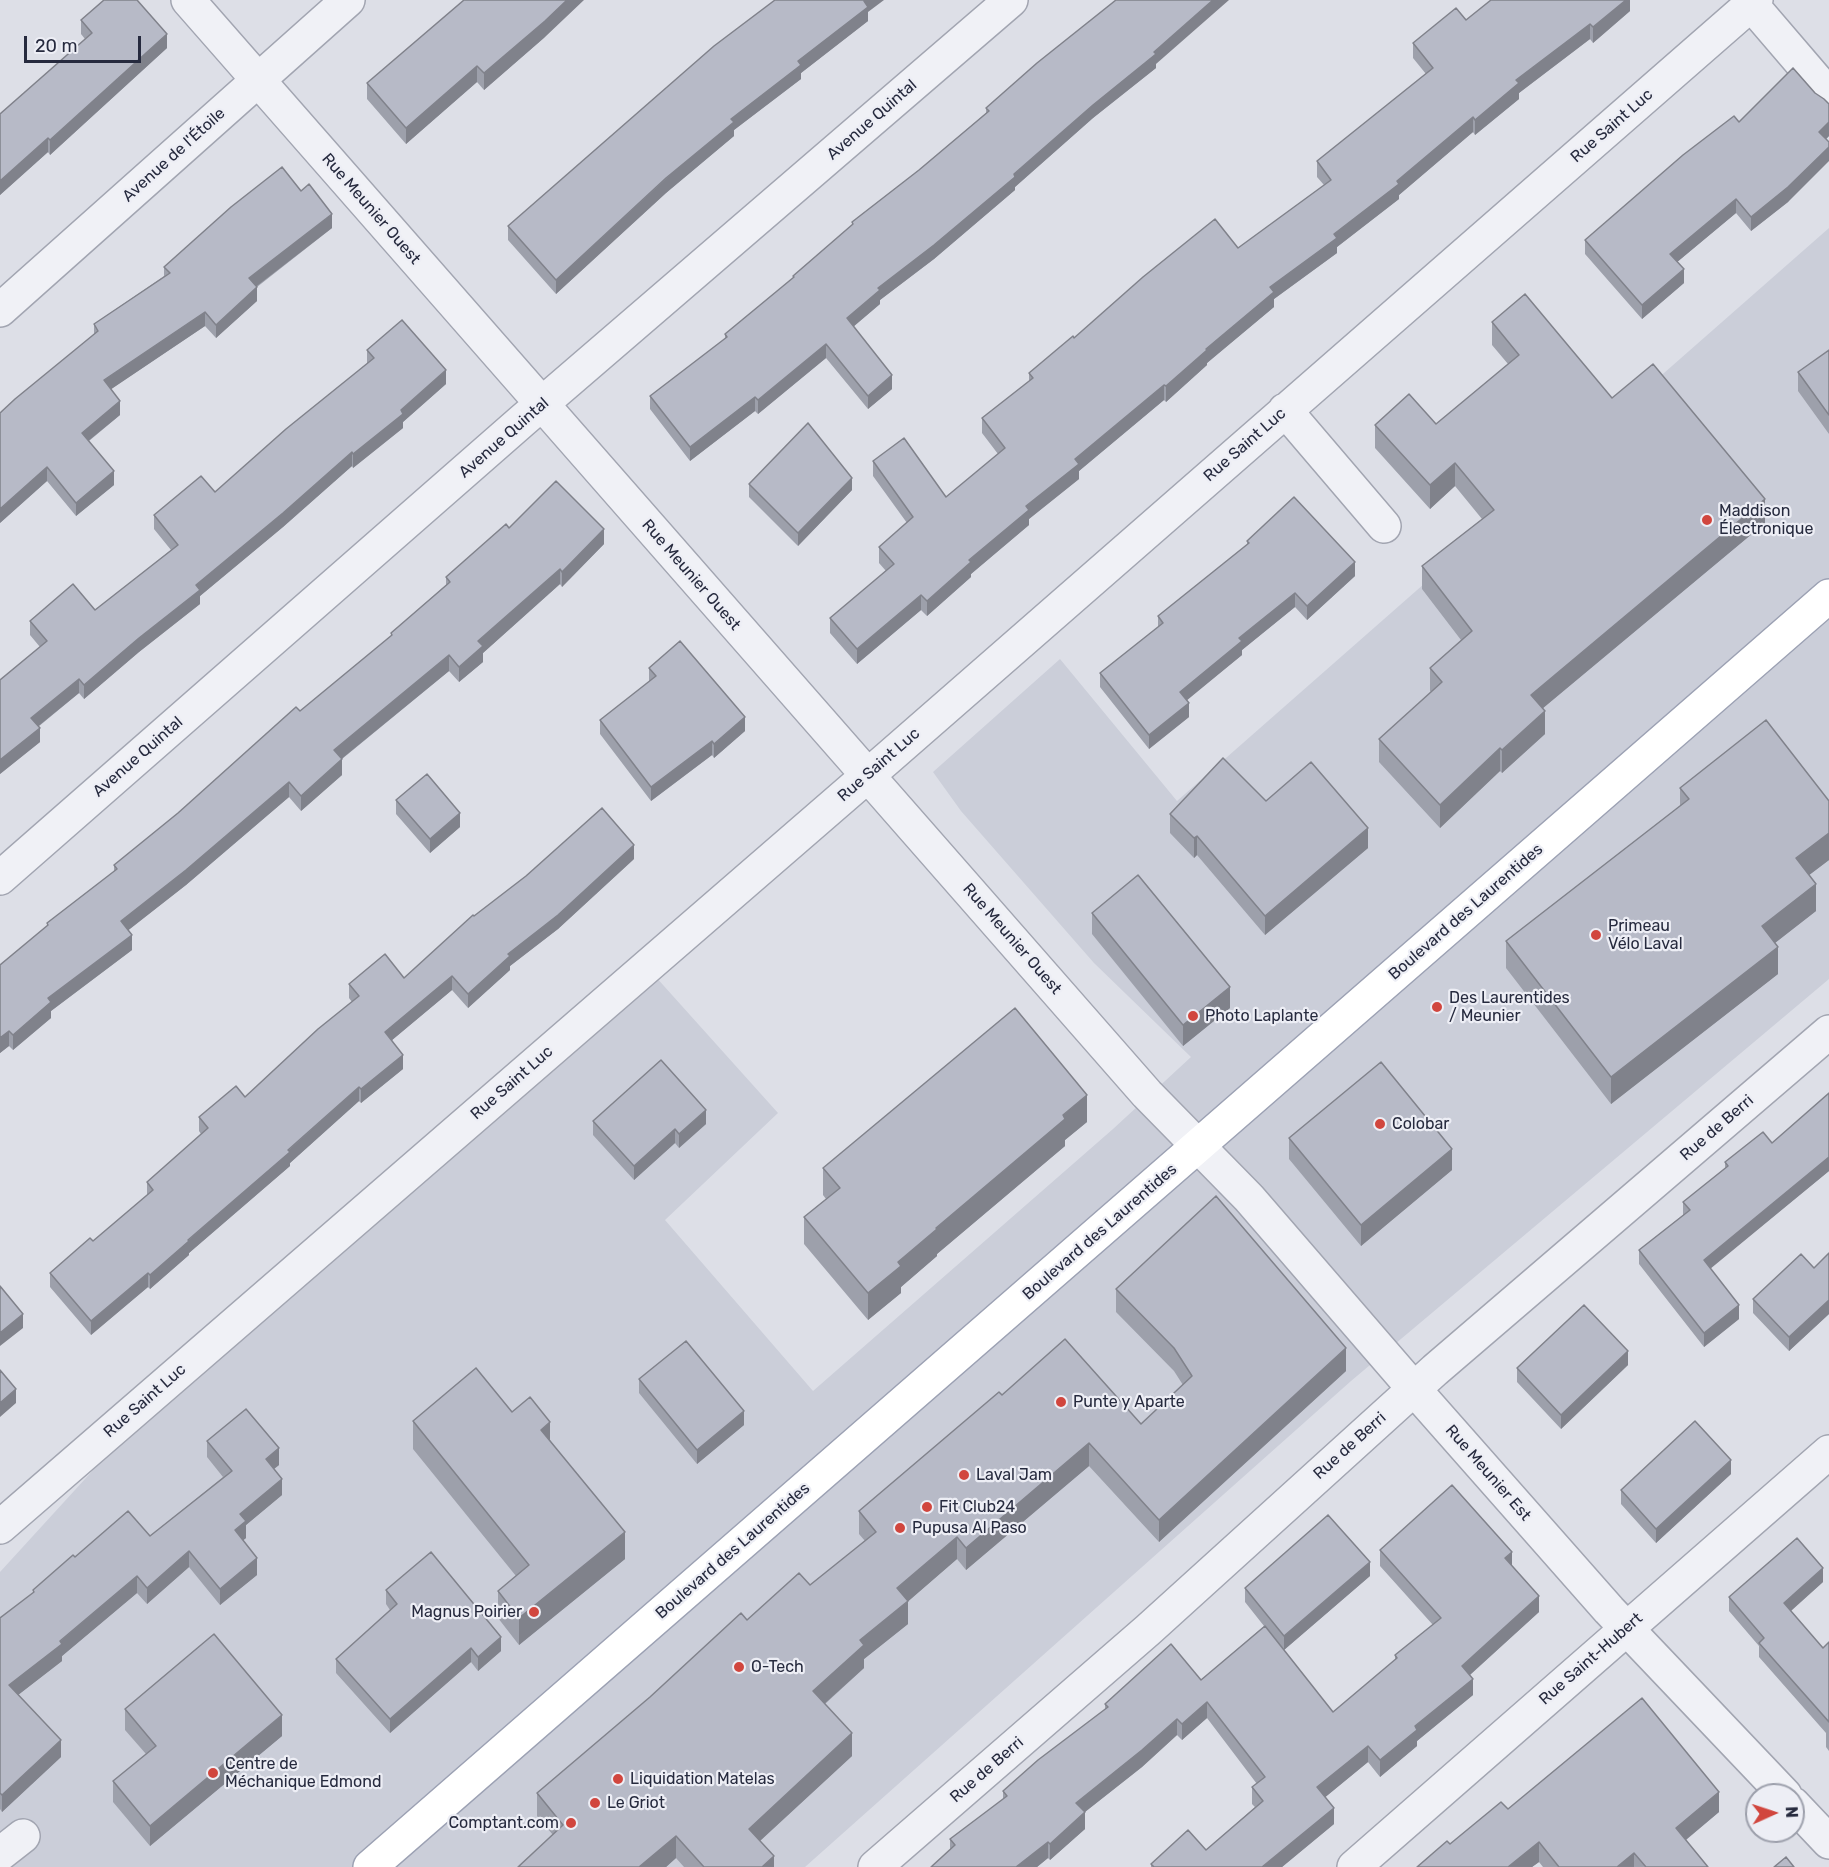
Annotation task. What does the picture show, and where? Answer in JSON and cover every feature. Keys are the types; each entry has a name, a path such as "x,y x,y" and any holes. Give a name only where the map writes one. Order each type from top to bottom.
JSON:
{"main road":[{"name":"Boulevard des Laurentides","path":"370,1867 1829,596"}],"street":[{"name":"Rue Meunier Ouest","path":"188,0 1147,1094 1198,1146"},
{"name":"Avenue de l'Étoile","path":"0,310 348,0"},
{"name":"Avenue Quintal","path":"0,878 1011,0"},
{"path":"1754,2 1829,95"},
{"name":"Rue Saint Luc","path":"0,1527 1754,2"},
{"path":"1285,410 1384,526"},
{"name":"Rue de Berri","path":"875,1867 1148,1630 1556,1264 1829,1032"},
{"name":"Rue Meunier Est","path":"1198,1146 1249,1198 1414,1389 1626,1628 1774,1783"},
{"name":"Rue Saint-Hubert","path":"1354,1867 1829,1452"},
{"path":"1805,1817 1829,1842"}],"shaded area":[{"path":"1829,228 1829,979 1351,1381 805,1867 0,1867 0,1572 202,1351 646,966 778,1113 665,1220 813,1391 1113,1129 1191,1057 1094,963 961,811 933,772 1060,659 1177,801"}],"building":[{"path":"104,0 137,0 167,34 50,140 48,138 0,181 0,114 92,33 81,20"},
{"path":"464,0 567,0 484,73 477,66 406,128 367,83"},
{"path":"775,0 865,0 868,7 798,61 801,65 731,119 734,122 666,178 556,280 508,226 714,46"},
{"path":"1116,0 1213,0 1154,52 1156,54 1014,174 1015,177 934,245 878,288 880,290 847,318 892,375 868,396 826,344 758,400 755,397 690,447 650,396 727,337 725,334 794,277 853,224 852,222 919,170 989,111 986,108 1037,63"},
{"path":"1491,0 1626,0 1593,27 1590,24 1516,80 1519,83 1475,120 1473,117 1397,181 1399,184 1334,234 1337,238 1270,287 1274,292 1166,386 1164,385 1075,459 1079,464 1026,506 1029,510 969,560 971,562 927,601 921,595 857,649 830,618 894,564 879,547 913,517 873,461 904,438 946,497 1005,448 982,418 1033,378 1029,373 1215,219 1238,248 1331,180 1317,161 1433,68 1413,43 1456,8 1466,20"},
{"path":"1793,68 1815,93 1829,104 1829,122 1819,132 1829,142 1829,147 1788,187 1751,217 1736,199 1670,254 1684,269 1642,305 1585,240 1683,155 1734,116 1739,122"},
{"path":"282,167 301,191 309,184 332,214 249,278 257,287 216,325 205,312 104,380 120,401 82,433 114,471 76,503 47,467 0,509 0,413 98,331 94,324 170,273 164,267 231,207"},
{"path":"1525,294 1612,398 1653,364 1765,499 1531,695 1545,711 1502,750 1500,748 1440,805 1379,739 1442,682 1430,668 1472,631 1422,566 1494,510 1455,463 1430,485 1375,425 1409,394 1436,424 1519,355 1492,322"},
{"path":"402,320 446,370 401,410 403,414 353,454 352,452 196,585 200,590 84,685 79,679 31,718 40,728 0,760 0,680 47,641 30,621 73,584 95,610 178,545 154,515 201,476 215,492 286,429 374,358 367,350"},
{"path":"1829,350 1829,415 1798,372"},
{"path":"808,423 852,478 798,533 749,484"},
{"path":"556,481 604,529 562,572 560,569 478,641 483,646 459,667 449,655 334,750 342,759 301,796 289,782 186,870 121,921 132,935 48,998 51,1002 13,1035 9,1031 0,1038 0,965 48,925 47,923 117,869 114,865 178,813 296,707 300,711 392,635 391,633 450,582 446,577 506,524 509,528"},
{"path":"1294,497 1355,562 1307,606 1295,593 1239,638 1242,641 1180,692 1189,703 1149,735 1100,673 1163,623 1158,616 1249,543 1247,541"},
{"path":"680,641 745,717 714,744 712,741 651,787 600,720 656,676 649,668"},
{"path":"1766,720 1829,801 1829,833 1796,858 1816,884 1762,926 1778,947 1611,1077 1506,941 1689,799 1680,788"},
{"path":"1223,758 1266,801 1311,762 1368,828 1265,916 1197,836 1194,838 1170,814"},
{"path":"427,774 460,813 430,839 396,800"},
{"path":"602,808 634,845 558,915 508,954 510,956 468,994 452,976 385,1032 403,1055 361,1089 359,1087 288,1150 290,1152 189,1241 91,1321 50,1273 90,1238 93,1241 153,1190 147,1182 208,1128 199,1117 236,1086 245,1097 318,1029 359,996 349,984 385,954 404,978 473,915 526,876"},
{"path":"1138,875 1230,987 1183,1025 1092,913"},
{"path":"1015,1008 1087,1095 1063,1115 1065,1119 936,1228 898,1262 901,1266 868,1293 804,1217 840,1188 823,1168"},
{"path":"661,1060 706,1110 679,1134 675,1129 634,1166 593,1121"},
{"path":"1381,1062 1452,1149 1361,1225 1289,1138"},
{"path":"1829,1093 1829,1157 1704,1260 1739,1305 1704,1333 1639,1250 1690,1210 1683,1202 1728,1166 1725,1162 1763,1132 1772,1143"},
{"path":"1216,1196 1346,1348 1159,1520 1089,1443 966,1548 957,1537 897,1588 908,1601 860,1640 864,1645 813,1691 852,1733 749,1829 774,1856 762,1867 704,1867 676,1836 639,1867 518,1867 563,1825 537,1793 650,1697 741,1613 747,1620 799,1573 810,1585 876,1532 859,1511 999,1392 1002,1395 1065,1339 1141,1424 1192,1376 1174,1348 1116,1289"},
{"path":"1829,1253 1829,1300 1789,1337 1753,1299 1801,1254 1814,1268"},
{"path":"0,1286 23,1314 0,1333"},
{"path":"1584,1305 1628,1351 1561,1415 1517,1368"},
{"path":"686,1341 744,1411 697,1450 639,1379"},
{"path":"476,1368 512,1412 530,1397 550,1422 541,1430 625,1532 519,1618 498,1591 529,1565 413,1421"},
{"path":"0,1370 16,1389 0,1403"},
{"path":"246,1409 279,1448 266,1459 282,1479 240,1514 246,1521 235,1530 257,1558 220,1589 189,1551 147,1588 137,1576 60,1641 62,1644 9,1685 61,1740 2,1795 0,1793 0,1618 34,1592 33,1590 73,1555 75,1557 128,1511 150,1536 232,1471 207,1441"},
{"path":"1695,1421 1731,1460 1656,1529 1621,1490"},
{"path":"1452,1485 1512,1552 1505,1558 1539,1596 1462,1666 1473,1679 1415,1726 1417,1730 1380,1760 1368,1746 1317,1787 1334,1808 1262,1867 1154,1867 1151,1864 1188,1830 1206,1850 1263,1801 1252,1787 1265,1777 1207,1702 1182,1724 1177,1719 1076,1803 1085,1812 1050,1844 1048,1842 1016,1867 931,1867 955,1845 950,1839 1007,1796 1003,1791 1038,1760 1108,1707 1105,1704 1171,1644 1201,1680 1265,1626 1333,1712 1397,1658 1395,1655 1441,1618 1380,1550"},
{"path":"1328,1515 1370,1562 1284,1636 1245,1588"},
{"path":"1797,1538 1823,1568 1784,1603 1823,1648 1829,1642 1829,1722 1759,1643 1764,1638 1729,1597"},
{"path":"431,1552 501,1637 478,1657 471,1648 390,1719 336,1659 397,1604 386,1590"},
{"path":"214,1634 282,1715 150,1826 113,1781 156,1746 125,1709"},
{"path":"1642,1698 1719,1792 1676,1828 1708,1867 1646,1867 1634,1853 1617,1867 1559,1867 1539,1842 1508,1867 1417,1867 1447,1841 1450,1844 1501,1802 1508,1809"},
{"path":"1786,1857 1794,1867 1774,1867"}],"place":[{"name":"Maddison Électronique","path":"1707,520"},
{"name":"Primeau Vélo Laval","path":"1596,935"},
{"name":"Des Laurentides / Meunier","path":"1437,1007"},
{"name":"Photo Laplante","path":"1193,1016"},
{"name":"Colobar","path":"1380,1124"},
{"name":"Punte y Aparte","path":"1061,1402"},
{"name":"Laval Jam","path":"964,1475"},
{"name":"Fit Club24","path":"927,1507"},
{"name":"Pupusa Al Paso","path":"900,1528"},
{"name":"Magnus Poirier","path":"534,1612"},
{"name":"O-Tech","path":"739,1667"},
{"name":"Centre de Méchanique Edmond","path":"213,1773"},
{"name":"Liquidation Matelas","path":"618,1779"},
{"name":"Le Griot","path":"595,1803"},
{"name":"Comptant.com","path":"571,1823"}]}
